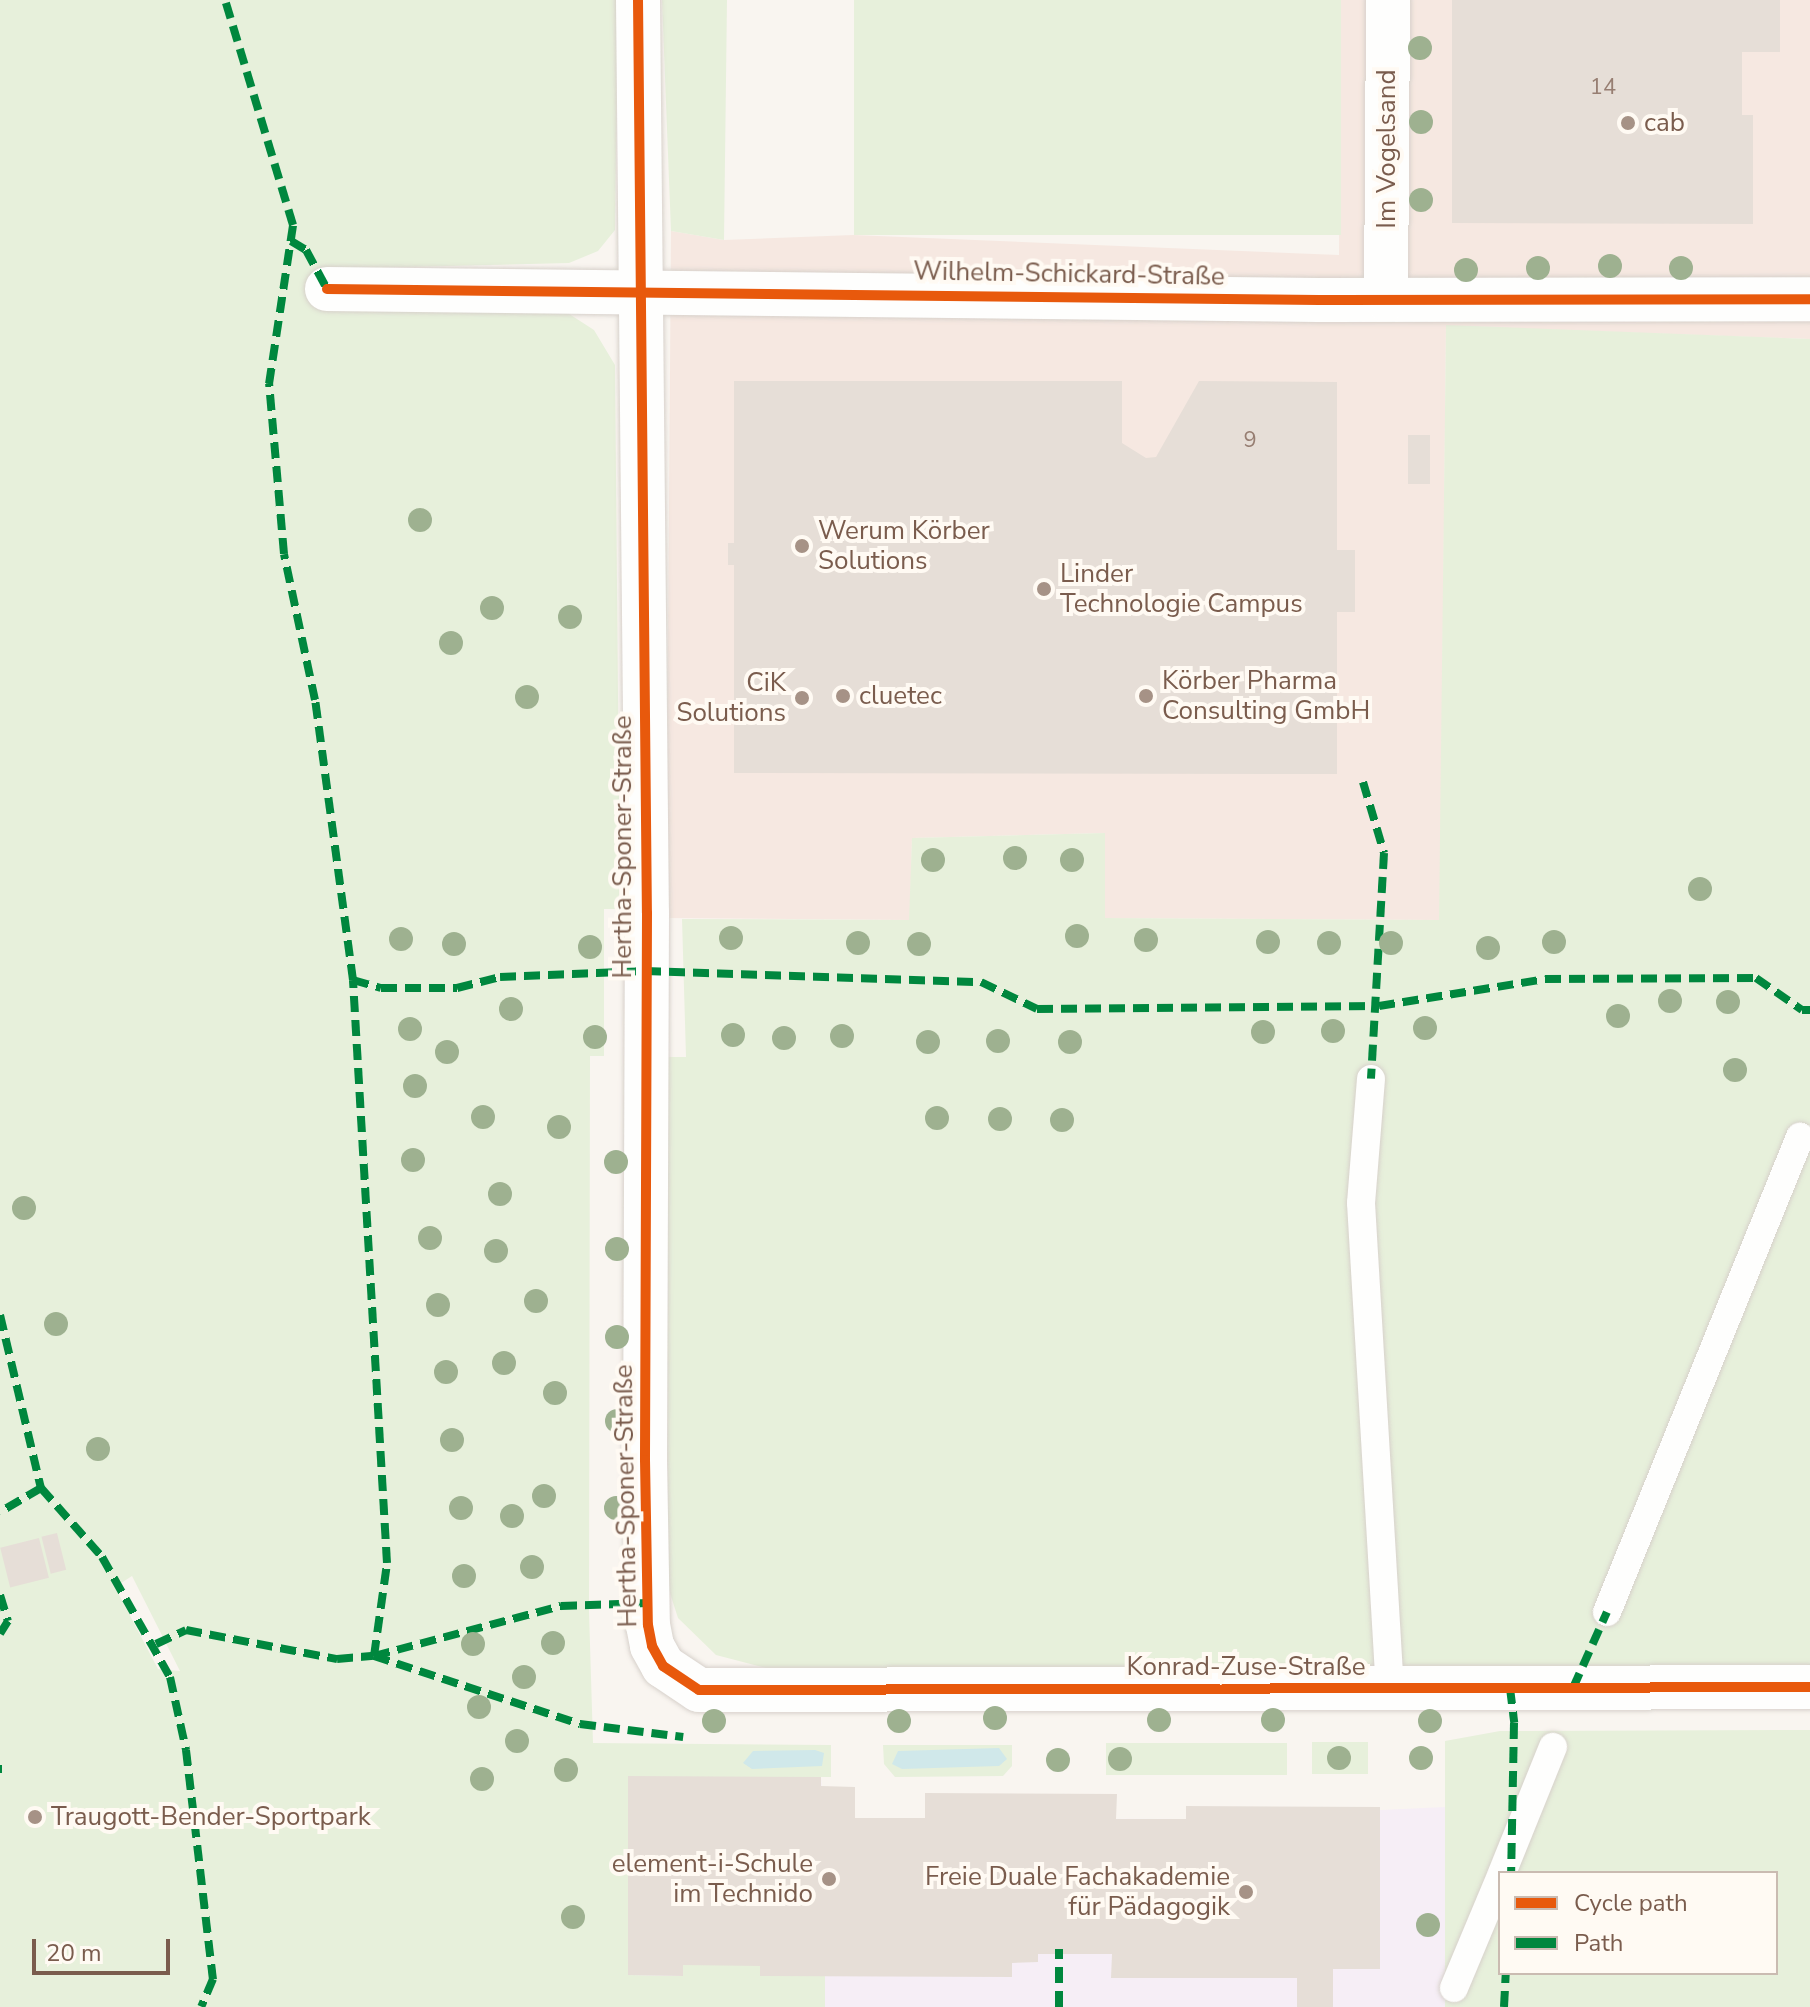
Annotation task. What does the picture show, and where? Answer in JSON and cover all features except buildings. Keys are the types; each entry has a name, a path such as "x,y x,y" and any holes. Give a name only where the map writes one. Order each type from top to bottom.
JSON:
{"street":[{"name":"Hertha-Sponer-Straße","path":"638,0 648,1625 663,1666 683,1682"},
{"name":"Im Vogelsand","path":"1386,299 1388,0"},
{"name":"Wilhelm-Schickard-Straße","path":"327,289 642,289 1386,299 1810,299"},
{"name":"Konrad-Zuse-Straße","path":"683,1682 699,1690 1810,1687"}],"lane":[{"path":"1371,1079 1361,1203 1390,1688"},
{"path":"1607,1612 1800,1137"},
{"path":"1503,1871 1553,1747"},
{"path":"1454,1988 1498,1883"}],"shaded area":[{"path":"1341,0 1810,0 1810,339 1446,326 1440,920 1105,918 1105,833 912,838 910,920 666,918 671,231 724,240 853,235 1339,255"},
{"path":"593,1743 738,1776 821,1777 822,1791 855,1818 1189,1819 1445,1807 1445,2007 598,2007"}],"green space":[{"path":"0,0 618,0 615,230 598,251 569,263 321,269 563,310 594,330 615,365 620,909 604,909 604,1056 590,1056 589,1611 593,1743 831,1745 831,1777 628,1777 628,1975 682,1976 683,1961 760,1961 760,1976 825,1976 825,2007 0,2007","holes":["132,1576 180,1671 158,1669 115,1587"]},
{"path":"662,0 727,0 724,240 671,231"},
{"path":"854,0 1341,0 1341,235 854,235"},
{"path":"1446,325 1810,339 1810,1669 766,1668 716,1655 678,1618 668,1587 666,1057 686,1057 682,919 909,920 912,838 1105,833 1105,918 1439,920"},
{"path":"1810,1730 1810,2007 1445,2007 1445,1741 1500,1731"},
{"path":"1312,1742 1368,1742 1368,1774 1312,1774"},
{"path":"1106,1743 1287,1743 1287,1775 1106,1775"},
{"path":"883,1745 1012,1745 1012,1766 1003,1776 895,1777 884,1764"}],"water":[{"path":"999,1748 1007,1759 999,1766 902,1769 892,1764 898,1751"},
{"path":"815,1750 824,1753 822,1766 752,1769 743,1763 753,1751"}],"marked path":[{"path":"156,1644 186,1630 337,1659 374,1656 387,1563 353,980 315,700 284,554 269,384 293,225 225,0"},
{"path":"291,241 306,250 327,289"},
{"path":"1363,782 1384,853 1371,1079"},
{"path":"353,980 381,988 457,988 500,977 645,971 981,982 1037,1009 1379,1006 1545,979 1756,978 1802,1010 1810,1010"},
{"path":"0,1315 41,1488 0,1512"},
{"path":"41,1488 102,1557 170,1677 186,1750 213,1979 201,2007"},
{"path":"0,1595 8,1621 0,1634"},
{"path":"374,1656 561,1606 648,1603"},
{"path":"1573,1688 1607,1612"},
{"path":"374,1656 580,1724 683,1737"},
{"path":"1510,1688 1514,1723 1511,1871"},
{"path":"1059,1949 1059,2007"},
{"path":"1504,2007 1506,1975"}],"cycle path":[{"path":"638,0 647,913 645,1460 648,1625 652,1646 663,1666 699,1690 1810,1687"},
{"path":"327,289 1319,300 1810,299"}],"place":[{"name":"cab","path":"1628,123"},
{"name":"Werum Körber Solutions","path":"802,546"},
{"name":"Linder Technologie Campus","path":"1044,589"},
{"name":"cluetec","path":"843,696"},
{"name":"Körber Pharma Consulting GmbH","path":"1146,696"},
{"name":"CiK Solutions","path":"802,698"},
{"name":"Traugott-Bender-Sportpark","path":"35,1817"},
{"name":"element-i-Schule im Technido","path":"829,1879"},
{"name":"Freie Duale Fachakademie für Pädagogik","path":"1246,1892"}]}
